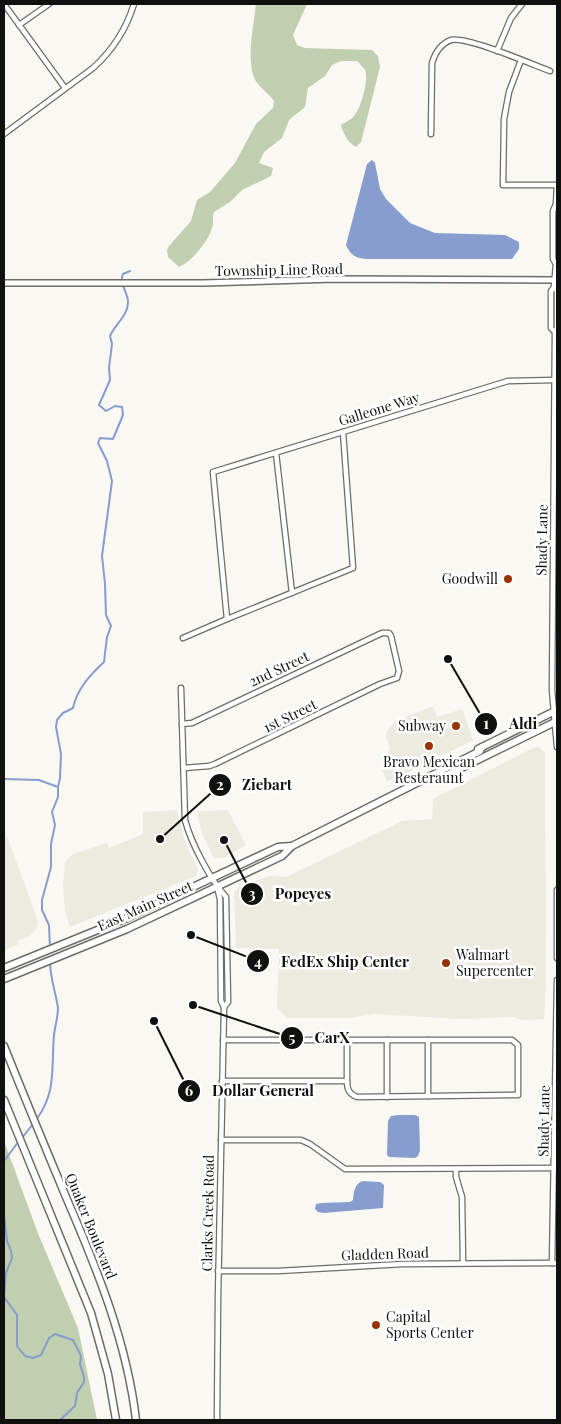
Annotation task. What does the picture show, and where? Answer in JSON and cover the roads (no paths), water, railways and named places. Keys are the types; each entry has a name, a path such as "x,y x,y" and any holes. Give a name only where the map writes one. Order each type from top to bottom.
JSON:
{"main road":[{"path":"430,777 480,751 482,747 555,711"},
{"name":"East Main Street","path":"4,968 282,856 292,846 430,777 439,779 556,722"},
{"name":"East Main Street","path":"5,979 154,917 278,847 292,846"},
{"name":"Quaker Boulevard","path":"4,1046 91,1256 111,1311 128,1370 136,1420"},
{"path":"4,1100 91,1313 108,1374 116,1420"}],"street":[{"path":"4,4 65,88"},
{"path":"19,24 49,4"},
{"path":"4,134 105,57 124,31 134,4"},
{"path":"497,51 511,18 522,4"},
{"path":"431,134 432,63 435,53 442,45 452,40 462,40 550,71"},
{"path":"520,60 509,92 504,119 503,185 557,185 556,206 553,211 553,259 556,263 556,280"},
{"name":"Township Line Road","path":"4,283 143,284 334,279 556,280"},
{"name":"Shady Lane","path":"556,280 554,288 557,291 557,329 555,332 556,456 552,690 557,747"},
{"name":"Galleone Way","path":"227,618 212,472 508,381 555,380"},
{"path":"183,638 227,618 354,568 343,432"},
{"path":"276,453 292,593"},
{"name":"1st Street","path":"184,768 215,764 380,684 397,678 399,671 391,636 386,633"},
{"name":"2nd Street","path":"182,724 192,723 327,658 386,633"},
{"path":"181,688 184,804 187,826 215,883"},
{"name":"Clarks Creek Road","path":"215,883 220,899 222,1001 224,1007 218,1271 217,1420"},
{"path":"557,890 557,958"},
{"name":"Shady Lane","path":"555,1263 554,1168 557,980"},
{"path":"223,1040 347,1040 387,1040 428,1040 512,1040 518,1045 518,1095 352,1096 347,1086 347,1040"},
{"path":"387,1040 387,1097"},
{"path":"428,1040 428,1096"},
{"path":"222,1081 347,1080"},
{"path":"221,1140 301,1140 310,1144 345,1169 554,1168"},
{"path":"456,1169 456,1177 462,1197 463,1263"},
{"name":"Gladden Road","path":"218,1271 285,1270 398,1264 555,1263"}],"water":[{"path":"372,160 375,163 380,189 386,199 410,223 435,233 505,235 519,242 519,249 512,259 367,259 354,256 346,245 367,164"},
{"path":"415,1115 419,1117 420,1151 415,1158 389,1157 387,1155 388,1121 391,1116"},
{"path":"363,1181 380,1182 384,1185 383,1208 324,1213 318,1212 315,1209 316,1204 321,1203 350,1202 353,1200 356,1186"}],"waterway":[{"path":"50,948 49,925 42,910 42,900 51,867 51,844 55,825 52,812 58,797 60,778 61,754 56,727 57,720 63,713 73,708 85,683 104,662 107,637 111,626 106,615 102,556 112,481 107,461 98,443 100,438 113,439 123,415 122,407 115,406 106,411 99,405 110,380 109,368 112,344 110,336 128,306 122,278 123,274 130,271"},
{"path":"4,779 39,780 58,787"},
{"path":"36,1120 47,1100 53,1069 54,1035 58,1008 50,962"},
{"path":"22,1138 33,1124"},
{"path":"4,1161 19,1141"},
{"path":"4,1215 7,1241 12,1258 6,1273 4,1297 17,1315 17,1346 25,1356 33,1358 41,1355 49,1338 55,1334 73,1340 81,1356 80,1364 84,1382 77,1393 75,1406 60,1420"}],"place":[{"name":"Goodwill","path":"508,579"},
{"name":"Aldi","path":"448,659"},
{"name":"Subway","path":"456,726"},
{"name":"Bravo Mexican Resteraunt","path":"429,746"},
{"name":"Ziebart","path":"160,839"},
{"name":"Popeyes","path":"224,840"},
{"name":"FedEx Ship Center","path":"191,935"},
{"name":"Walmart Supercenter","path":"446,963"},
{"name":"CarX","path":"193,1005"},
{"name":"Dollar General","path":"154,1021"},
{"name":"Capital Sports Center","path":"376,1325"}]}
